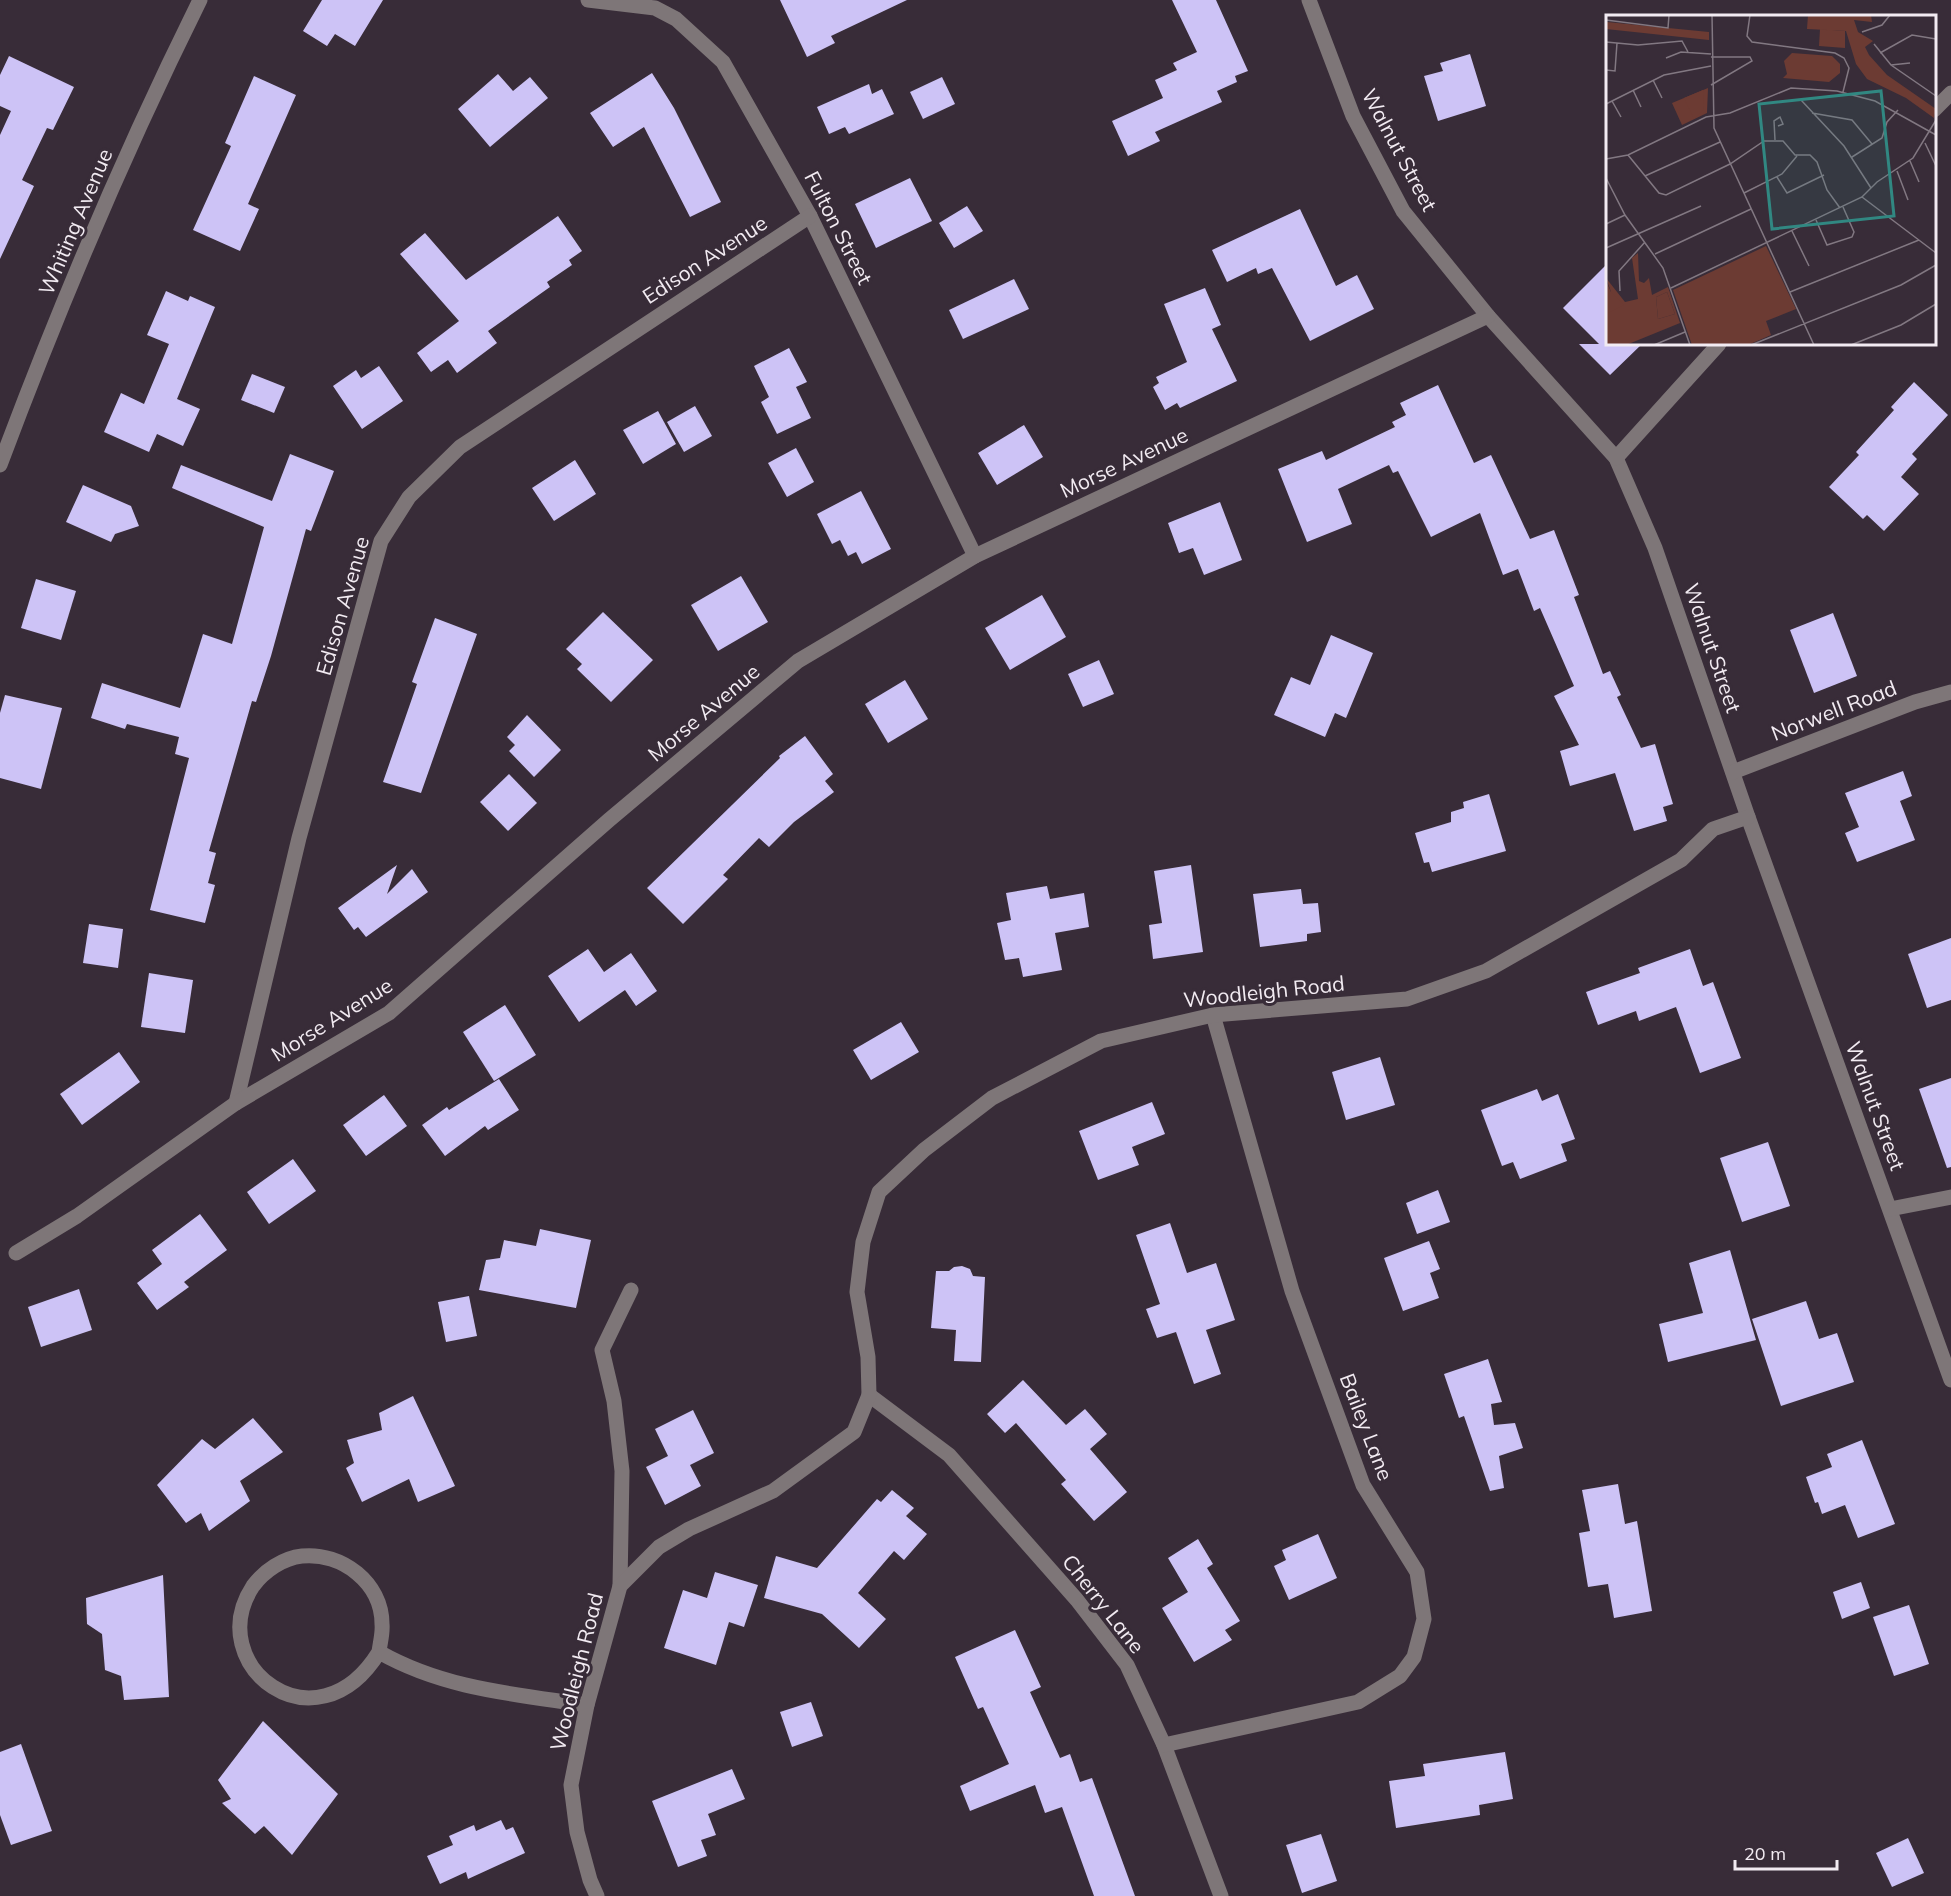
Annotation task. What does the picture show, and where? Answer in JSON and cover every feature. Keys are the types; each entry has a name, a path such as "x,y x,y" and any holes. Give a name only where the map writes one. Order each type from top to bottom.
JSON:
{"street":[{"name":"Whiting Avenue","path":"0,465 47,343 147,108 200,0"},
{"name":"Fulton Street","path":"588,0 655,8 676,19 723,62 810,216 975,556"},
{"name":"Walnut Street","path":"1309,0 1353,116 1403,211 1488,316 1616,458 1655,548 1748,817 1951,1380"},
{"path":"1936,109 1951,93"},
{"name":"Edison Avenue","path":"236,1104 299,838 381,541 409,497 460,447 810,216"},
{"name":"Morse Avenue","path":"16,1253 77,1216 236,1104 389,1013 609,820 798,661 975,556 1488,316"},
{"path":"1616,458 1718,345"},
{"name":"Norwell Road","path":"1733,772 1915,702 1951,692"},
{"name":"Woodleigh Road","path":"597,1896 590,1880 577,1832 571,1785 587,1705 620,1586 659,1547 689,1529 773,1491 854,1432 869,1395 868,1357 857,1292 863,1242 879,1192 924,1150 992,1098 1101,1041 1213,1015 1407,999 1448,986 1485,971 1602,907 1681,860 1713,829 1748,817"},
{"name":"Bailey Lane","path":"1164,1745 1358,1702 1400,1676 1414,1657 1424,1619 1417,1572 1363,1485 1292,1291 1213,1015"},
{"path":"1890,1209 1951,1197"},
{"path":"620,1586 622,1471 614,1401 602,1350 631,1290"},
{"name":"Cherry Lane","path":"869,1395 949,1455 1077,1600 1127,1665 1164,1745 1221,1896"},
{"path":"301,1556 325,1557 347,1565 365,1580 378,1600 382,1624 379,1652 369,1668 352,1685 331,1695 308,1698 285,1694 266,1682 250,1664 242,1642 241,1619 246,1597 259,1577 278,1563 290,1559 301,1556"},
{"path":"379,1652 410,1669 468,1687 587,1705"}],"building":[{"path":"322,0 383,0 355,46 335,34 327,46 303,31"},
{"path":"780,0 907,0 831,36 835,43 807,57"},
{"path":"1172,0 1216,0 1248,71 1235,76 1237,82 1217,91 1222,102 1155,132 1160,141 1128,156 1112,121 1163,98 1155,80 1177,70 1173,63 1197,52"},
{"path":"1470,54 1486,106 1438,121 1424,76 1443,71 1440,63"},
{"path":"9,56 74,87 53,130 47,128 22,180 34,186 0,259 0,135 11,111 0,106 0,75"},
{"path":"652,73 674,108 721,202 690,217 644,127 613,147 590,113"},
{"path":"498,74 513,91 530,77 548,98 490,147 458,109"},
{"path":"254,76 296,95 248,204 259,209 240,251 193,230 231,146 225,143"},
{"path":"942,77 955,104 923,119 910,92"},
{"path":"869,84 872,94 882,89 894,114 849,134 845,127 829,134 817,107"},
{"path":"910,178 932,221 876,248 855,204"},
{"path":"967,206 983,231 954,248 939,223"},
{"path":"1300,209 1336,286 1357,275 1374,309 1310,341 1272,268 1258,274 1256,268 1227,282 1212,250"},
{"path":"558,216 582,251 569,260 572,265 547,282 550,287 488,331 497,343 457,373 448,360 431,372 417,353 459,321 400,254 425,233 466,280"},
{"path":"1606,265 1606,345 1641,345 1610,375 1579,344 1599,344 1563,308"},
{"path":"1014,279 1029,309 963,339 949,310"},
{"path":"1205,288 1221,325 1212,329 1237,381 1180,408 1177,403 1165,410 1153,387 1159,383 1156,377 1187,362 1164,304"},
{"path":"166,291 188,301 190,296 215,307 177,399 200,409 183,446 157,434 149,452 104,432 121,393 144,404 169,344 147,335"},
{"path":"789,348 807,382 796,387 811,418 777,434 761,402 769,397 754,366"},
{"path":"379,366 403,401 362,429 333,386 356,370 361,378"},
{"path":"252,374 285,387 274,413 241,400"},
{"path":"1914,382 1948,415 1912,454 1917,459 1901,477 1919,494 1884,531 1867,515 1863,519 1829,487 1859,455 1856,452 1894,410 1891,407"},
{"path":"1438,385 1474,463 1491,455 1530,539 1554,530 1579,595 1574,597 1603,674 1610,671 1621,695 1617,697 1641,748 1655,744 1673,804 1663,807 1667,821 1634,831 1615,773 1570,786 1560,751 1579,745 1554,696 1574,686 1540,608 1534,611 1518,569 1503,575 1480,513 1431,537 1398,471 1393,473 1389,465 1338,489 1352,524 1307,542 1278,469 1322,451 1326,460 1395,427 1392,422 1406,415 1400,403"},
{"path":"695,406 712,436 684,452 667,422"},
{"path":"658,411 676,444 643,464 623,430"},
{"path":"1024,425 1043,457 997,485 978,453"},
{"path":"796,448 814,482 787,497 768,463"},
{"path":"290,454 334,471 311,531 306,529 271,656 256,702 252,701 209,851 216,853 208,883 215,885 205,923 150,910 189,758 175,754 179,737 127,724 125,729 91,718 102,683 180,708 203,634 232,644 264,527 172,488 181,465 272,501"},
{"path":"575,460 596,494 554,521 532,488"},
{"path":"83,485 131,506 139,526 115,534 111,542 66,522"},
{"path":"861,491 891,549 862,564 856,552 848,556 840,540 832,544 817,514"},
{"path":"1220,502 1242,560 1204,575 1193,548 1179,553 1168,523"},
{"path":"741,576 768,622 718,651 691,605"},
{"path":"36,579 76,591 61,640 21,628"},
{"path":"1042,595 1066,637 1010,670 985,628"},
{"path":"603,612 653,660 611,702 577,669 582,664 566,649"},
{"path":"1833,613 1857,676 1814,693 1790,630"},
{"path":"435,618 477,634 421,793 383,782 417,684 412,682"},
{"path":"1331,635 1373,653 1346,718 1335,713 1325,737 1274,715 1291,677 1310,685"},
{"path":"1099,660 1114,694 1083,707 1068,674"},
{"path":"905,680 928,719 888,743 865,704"},
{"path":"5,695 62,708 41,789 0,778 0,713"},
{"path":"527,715 561,750 534,777 509,751 515,745 507,737"},
{"path":"805,736 833,774 825,781 834,792 794,822 769,847 759,838 723,875 728,879 683,924 647,888 780,758 779,756"},
{"path":"1903,771 1912,796 1900,801 1915,840 1857,862 1845,833 1859,827 1845,793"},
{"path":"509,774 537,803 508,831 480,802"},
{"path":"1489,794 1506,851 1432,872 1429,862 1424,863 1415,833 1451,822 1451,812 1464,808 1463,802"},
{"path":"397,865 387,894 412,869 428,892 366,937 358,927 354,930 338,908"},
{"path":"1191,865 1203,952 1153,959 1149,925 1162,923 1154,871"},
{"path":"1047,886 1050,899 1084,893 1089,927 1055,933 1062,970 1023,977 1019,958 1005,960 997,923 1011,920 1006,893"},
{"path":"1301,889 1303,904 1318,903 1321,932 1307,934 1307,941 1260,947 1253,894"},
{"path":"89,924 123,929 118,968 83,963"},
{"path":"1951,938 1951,1000 1927,1008 1908,954"},
{"path":"588,949 604,972 631,953 657,991 636,1006 625,990 579,1022 548,976"},
{"path":"1690,949 1703,986 1713,982 1741,1058 1700,1073 1676,1007 1639,1021 1636,1011 1598,1025 1586,992 1640,973 1638,968"},
{"path":"149,973 193,980 185,1033 141,1027"},
{"path":"505,1005 536,1055 494,1081 463,1032"},
{"path":"901,1022 919,1052 871,1080 853,1050"},
{"path":"119,1052 140,1082 82,1125 60,1094"},
{"path":"1380,1057 1395,1105 1346,1120 1332,1072"},
{"path":"1951,1078 1951,1167 1947,1168 1919,1089"},
{"path":"499,1079 519,1110 488,1130 485,1126 445,1156 422,1125 447,1107 449,1110"},
{"path":"1537,1089 1542,1101 1558,1094 1575,1139 1561,1144 1567,1161 1520,1179 1513,1162 1502,1166 1481,1110"},
{"path":"384,1095 407,1126 366,1156 343,1125"},
{"path":"1152,1102 1165,1134 1132,1147 1139,1165 1098,1180 1079,1131"},
{"path":"1768,1142 1790,1206 1742,1222 1720,1158"},
{"path":"293,1159 316,1191 269,1224 247,1192"},
{"path":"1438,1190 1450,1222 1417,1234 1406,1203"},
{"path":"200,1214 227,1250 184,1282 189,1287 157,1310 137,1283 162,1264 152,1250"},
{"path":"1170,1223 1187,1273 1216,1263 1235,1320 1206,1330 1221,1374 1194,1384 1176,1332 1157,1338 1146,1309 1160,1304 1136,1235"},
{"path":"540,1229 591,1240 576,1308 479,1290 486,1260 500,1258 504,1240 536,1246"},
{"path":"1429,1241 1440,1269 1430,1273 1439,1298 1403,1311 1384,1258"},
{"path":"1730,1250 1756,1340 1668,1362 1659,1324 1703,1313 1689,1263"},
{"path":"962,1266 970,1269 973,1276 985,1277 981,1362 954,1361 956,1330 931,1328 936,1271 949,1271 954,1267"},
{"path":"79,1289 92,1330 41,1347 28,1307"},
{"path":"469,1296 477,1336 446,1342 438,1302"},
{"path":"1806,1301 1819,1339 1837,1333 1854,1382 1781,1406 1752,1319"},
{"path":"1488,1359 1502,1402 1491,1404 1494,1425 1515,1423 1523,1448 1499,1456 1504,1488 1490,1491 1464,1416 1459,1418 1444,1374"},
{"path":"1023,1380 1066,1425 1085,1409 1107,1434 1090,1449 1127,1492 1094,1521 1061,1484 1066,1480 1016,1423 1005,1433 987,1414"},
{"path":"413,1396 455,1486 418,1502 409,1479 362,1502 346,1468 354,1463 347,1440 382,1430 379,1413"},
{"path":"693,1410 714,1453 690,1465 701,1486 665,1505 646,1467 668,1456 655,1429"},
{"path":"253,1418 283,1452 240,1481 250,1501 209,1531 201,1513 186,1523 157,1485 202,1439 215,1449"},
{"path":"1862,1440 1895,1524 1858,1538 1845,1505 1822,1514 1818,1502 1815,1503 1806,1477 1832,1467 1827,1454"},
{"path":"1618,1484 1625,1524 1637,1521 1652,1611 1614,1618 1608,1584 1588,1587 1579,1533 1590,1531 1582,1490"},
{"path":"892,1490 914,1508 906,1516 927,1534 904,1560 894,1551 858,1593 886,1619 859,1648 822,1614 764,1598 776,1556 817,1568 877,1499 881,1502"},
{"path":"1318,1534 1337,1578 1289,1600 1274,1566 1286,1560 1282,1550"},
{"path":"1198,1539 1213,1564 1207,1568 1240,1621 1225,1630 1232,1640 1194,1662 1162,1608 1188,1592 1168,1558"},
{"path":"715,1572 758,1585 744,1627 729,1622 716,1665 664,1648 683,1590 707,1598"},
{"path":"163,1575 169,1697 124,1700 121,1676 105,1670 102,1634 87,1624 86,1598"},
{"path":"1861,1582 1870,1608 1842,1619 1833,1592"},
{"path":"1909,1605 1929,1664 1894,1676 1873,1617"},
{"path":"1015,1630 1041,1687 1030,1692 1060,1758 1070,1754 1080,1782 1092,1778 1135,1896 1094,1896 1062,1807 1045,1813 1035,1785 970,1811 960,1786 1009,1764 983,1707 978,1709 955,1657"},
{"path":"811,1702 823,1736 792,1747 780,1712"},
{"path":"263,1721 338,1794 292,1855 264,1826 255,1834 222,1803 231,1799 218,1780"},
{"path":"21,1744 52,1831 11,1845 0,1815 0,1752"},
{"path":"1505,1752 1513,1799 1479,1805 1480,1815 1396,1828 1389,1781 1425,1776 1423,1764"},
{"path":"732,1769 745,1799 708,1814 716,1835 701,1840 707,1856 678,1867 652,1801"},
{"path":"501,1820 506,1830 513,1827 525,1853 468,1879 466,1872 440,1884 427,1856 453,1845 449,1836 474,1825 476,1831"},
{"path":"1321,1834 1337,1881 1302,1893 1286,1845"},
{"path":"1908,1838 1924,1873 1892,1887 1876,1853"}]}
